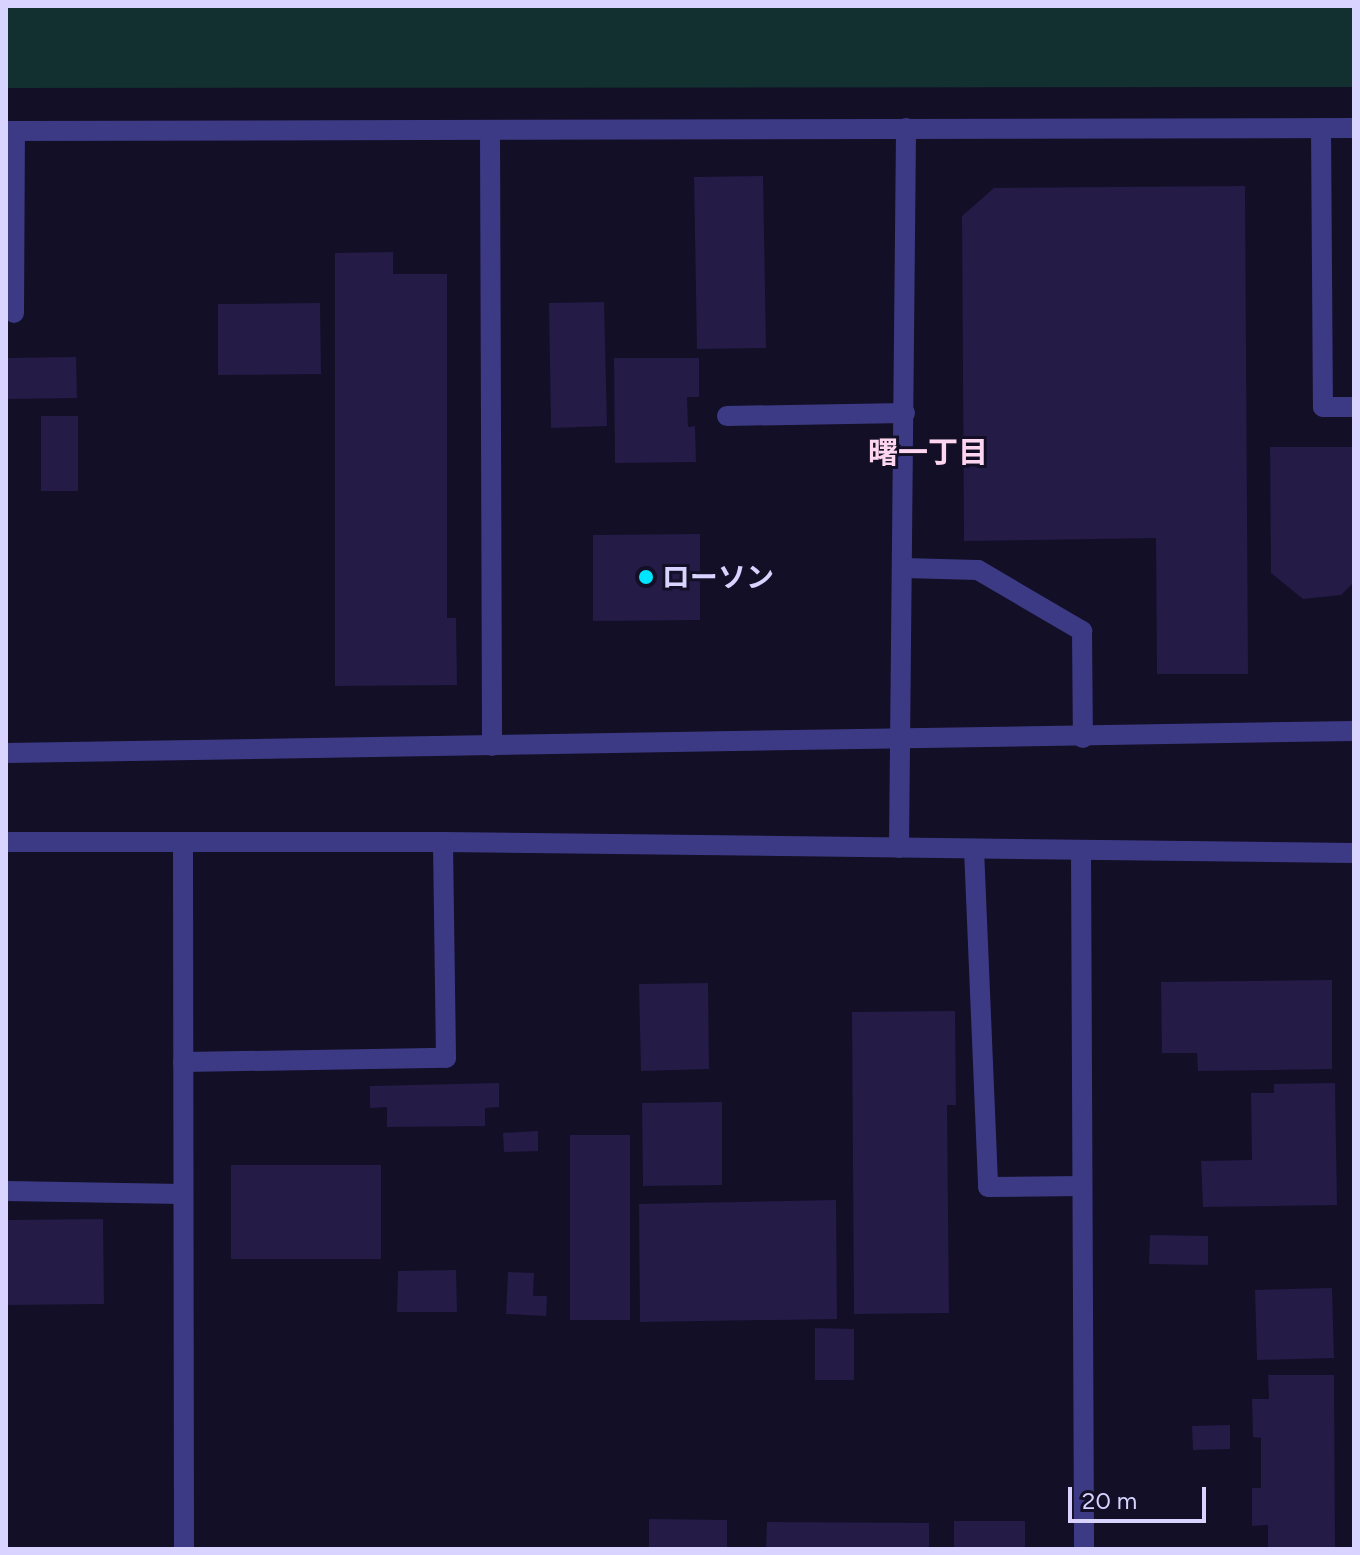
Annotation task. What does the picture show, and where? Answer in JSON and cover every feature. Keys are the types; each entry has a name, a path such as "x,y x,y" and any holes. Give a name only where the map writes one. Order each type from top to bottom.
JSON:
{"street":[{"path":"899,848 906,128"},
{"path":"1321,128 1323,407 1354,407"},
{"path":"14,313 11,131 1354,128"},
{"path":"490,130 492,746"},
{"path":"727,416 905,413"},
{"path":"904,568 978,570 1082,631 1083,738"},
{"path":"6,753 1083,738 1354,731"},
{"path":"6,842 443,842 1354,853"},
{"path":"183,1062 446,1058 443,842"},
{"path":"183,843 184,1549"},
{"path":"974,849 988,1187 1082,1186"},
{"path":"1081,850 1084,1549"},
{"path":"6,1191 183,1194"}],"green space":[{"path":"6,6 1354,6 1354,87 6,88"}],"building":[{"path":"763,176 766,348 697,349 694,177"},
{"path":"1245,186 1248,674 1157,674 1156,538 964,541 962,216 994,188"},
{"path":"393,252 393,274 447,274 447,618 456,618 457,685 335,686 335,253"},
{"path":"604,302 607,426 551,428 549,303"},
{"path":"320,303 321,374 218,375 218,304"},
{"path":"76,357 77,398 8,399 8,358"},
{"path":"614,358 699,358 699,397 687,397 688,427 695,426 696,462 615,463"},
{"path":"41,416 78,416 78,491 41,491"},
{"path":"1270,447 1354,447 1354,582 1341,595 1303,599 1271,573"},
{"name":"ローソン","path":"700,534 700,620 593,621 593,535"},
{"path":"1332,980 1332,1069 1198,1071 1197,1053 1162,1053 1161,982"},
{"path":"708,983 709,1069 641,1071 639,984"},
{"path":"955,1011 956,1105 947,1105 949,1313 854,1314 852,1012"},
{"path":"499,1083 499,1107 485,1108 485,1126 387,1127 387,1107 370,1108 370,1086"},
{"path":"1335,1083 1337,1205 1203,1207 1201,1161 1252,1160 1251,1093 1274,1093 1274,1084"},
{"path":"722,1102 722,1185 643,1186 642,1103"},
{"path":"538,1131 538,1151 504,1152 503,1133"},
{"path":"570,1135 630,1135 630,1320 570,1320"},
{"path":"231,1165 381,1165 381,1259 231,1259"},
{"path":"836,1200 837,1319 640,1322 639,1204"},
{"path":"103,1219 104,1304 6,1305 6,1220"},
{"path":"1150,1235 1208,1236 1208,1265 1149,1264"},
{"path":"456,1270 457,1312 397,1312 398,1271"},
{"path":"508,1272 534,1273 533,1296 547,1296 546,1316 506,1314"},
{"path":"1332,1288 1334,1358 1257,1360 1255,1290"},
{"path":"815,1328 854,1329 854,1380 815,1380"},
{"path":"1268,1375 1334,1375 1335,1547 1268,1548 1268,1525 1252,1526 1252,1488 1261,1488 1261,1438 1253,1437 1252,1399 1269,1399"},
{"path":"1230,1425 1230,1449 1193,1450 1192,1426"},
{"path":"649,1519 727,1520 727,1549 649,1549"},
{"path":"954,1521 1025,1521 1025,1549 954,1549"},
{"path":"767,1522 929,1523 929,1549 766,1549"}],"place":[{"name":"ローソン","path":"646,577"}],"district":[{"name":"曙一丁目","path":"928,453"}]}
